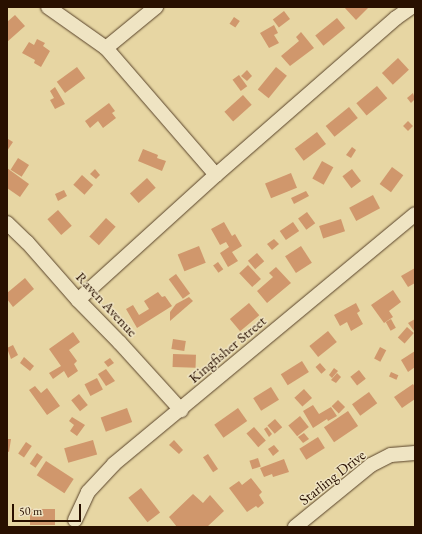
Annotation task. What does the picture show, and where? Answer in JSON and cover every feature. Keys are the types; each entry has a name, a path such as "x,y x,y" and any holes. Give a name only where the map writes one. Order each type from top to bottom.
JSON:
{"street":[{"path":"48,7 106,48 216,175"},
{"path":"106,48 156,7"},
{"path":"78,300 216,175 396,18 412,7"},
{"name":"Kingfisher Street","path":"75,520 88,492 114,464 181,410 415,214"},
{"name":"Raven Avenue","path":"7,223 27,242 78,300 120,343 181,410"},
{"name":"Starling Drive","path":"294,527 371,465 391,455 415,453"}],"building":[{"path":"344,7 369,7 356,20"},
{"path":"284,11 290,19 279,27 273,19"},
{"path":"15,15 25,26 7,42 7,22"},
{"path":"234,17 240,21 235,28 230,24"},
{"path":"337,18 345,28 323,46 315,36"},
{"path":"274,25 278,33 274,35 279,43 269,48 260,33"},
{"path":"301,32 314,48 290,66 281,56 299,41 296,37"},
{"path":"37,39 45,43 43,46 50,51 41,67 34,63 35,60 22,53 29,42 34,45"},
{"path":"398,58 409,70 393,85 382,73"},
{"path":"77,67 85,78 65,93 57,82"},
{"path":"276,67 287,76 269,98 258,90"},
{"path":"247,70 252,76 247,81 241,76"},
{"path":"239,75 247,86 241,91 233,80"},
{"path":"377,86 387,98 367,116 356,103"},
{"path":"55,87 65,104 55,109 50,100 54,98 50,91"},
{"path":"413,93 415,99 411,103 407,98"},
{"path":"243,95 252,105 233,121 224,112"},
{"path":"109,103 115,111 112,113 116,118 103,128 98,121 90,128 85,121"},
{"path":"349,107 358,118 334,137 326,126"},
{"path":"408,121 413,126 408,131 403,126"},
{"path":"317,132 326,144 304,161 295,149"},
{"path":"8,139 13,142 7,151 7,141"},
{"path":"352,147 356,150 351,158 346,155"},
{"path":"143,149 158,155 157,158 166,161 162,171 138,161"},
{"path":"18,158 29,165 22,177 11,170"},
{"path":"322,161 333,167 324,185 312,178"},
{"path":"392,167 403,175 391,192 380,184"},
{"path":"7,168 29,184 20,197 7,188"},
{"path":"95,169 100,175 96,179 90,174"},
{"path":"352,169 361,181 351,188 342,176"},
{"path":"291,173 297,188 271,198 265,183"},
{"path":"82,175 93,185 84,195 73,185"},
{"path":"147,178 156,188 139,203 130,193"},
{"path":"64,190 67,196 58,201 55,194"},
{"path":"306,191 309,196 294,204 291,198"},
{"path":"373,195 380,208 356,221 349,208"},
{"path":"58,210 72,226 61,235 47,219"},
{"path":"307,212 315,223 306,230 298,218"},
{"path":"106,218 116,227 99,245 89,237"},
{"path":"341,219 345,231 323,238 319,226"},
{"path":"224,222 232,236 235,234 242,246 232,252 238,261 228,267 220,253 229,247 226,242 220,245 211,229"},
{"path":"293,222 299,231 286,240 280,231"},
{"path":"274,239 279,244 272,250 267,244"},
{"path":"199,246 206,263 184,271 178,255"},
{"path":"301,246 312,263 296,273 285,256"},
{"path":"257,253 264,261 255,269 248,261"},
{"path":"218,262 223,269 218,273 213,266"},
{"path":"248,265 261,279 252,287 239,273"},
{"path":"276,267 291,283 267,303 257,291 273,277 269,273"},
{"path":"415,268 415,283 408,287 401,276"},
{"path":"176,274 190,293 183,299 169,279"},
{"path":"25,278 34,289 13,307 7,299 7,293"},
{"path":"393,290 401,302 389,311 393,317 384,323 371,305"},
{"path":"158,292 162,297 165,296 172,306 137,328 126,309 133,305 139,315 149,309 144,301"},
{"path":"189,297 193,301 170,321 170,312 176,304"},
{"path":"249,303 259,315 240,331 230,319"},
{"path":"356,303 360,311 357,313 363,324 351,331 347,322 340,326 334,315"},
{"path":"391,319 396,328 391,331 386,322"},
{"path":"415,319 415,330 414,331 408,323"},
{"path":"407,327 414,333 405,343 398,338"},
{"path":"328,331 337,342 318,357 309,346"},
{"path":"73,332 80,342 69,350 77,361 74,364 78,371 68,378 64,371 53,379 49,373 61,366 49,349"},
{"path":"173,339 186,341 184,351 171,349"},
{"path":"13,345 18,355 11,359 7,348"},
{"path":"380,347 386,350 380,362 374,359"},
{"path":"415,351 415,367 408,372 401,360"},
{"path":"173,354 196,355 196,368 173,367"},
{"path":"24,357 34,366 30,371 20,363"},
{"path":"110,358 114,363 108,367 104,362"},
{"path":"302,361 309,372 288,385 281,374"},
{"path":"320,363 326,370 321,374 315,367"},
{"path":"334,368 338,371 332,378 329,375"},
{"path":"106,369 115,381 106,386 98,374"},
{"path":"359,370 366,379 357,385 350,377"},
{"path":"391,372 398,375 396,380 389,377"},
{"path":"337,373 341,377 336,383 331,380"},
{"path":"97,378 103,390 90,396 85,384"},
{"path":"413,384 415,387 415,399 402,408 394,397"},
{"path":"35,386 41,393 47,388 60,406 47,415 29,390"},
{"path":"271,387 279,400 261,411 253,398"},
{"path":"304,389 312,398 302,407 294,398"},
{"path":"369,392 377,403 360,416 352,404"},
{"path":"79,394 88,405 80,411 71,400"},
{"path":"338,400 345,407 339,413 332,406"},
{"path":"313,405 319,414 331,407 337,416 328,421 327,419 313,428 303,411"},
{"path":"127,408 132,422 106,432 101,418"},
{"path":"238,408 247,421 223,438 214,425"},
{"path":"348,411 358,426 334,442 324,427"},
{"path":"300,416 309,427 297,436 288,425"},
{"path":"72,417 85,425 77,436 70,431 74,425 69,421"},
{"path":"275,419 282,427 275,434 267,426"},
{"path":"254,427 266,441 258,447 246,434"},
{"path":"267,427 272,434 269,437 264,429"},
{"path":"304,433 309,439 303,443 298,437"},
{"path":"318,437 325,448 306,460 299,449"},
{"path":"7,439 11,439 9,452 7,451"},
{"path":"93,440 97,454 68,463 64,448"},
{"path":"174,440 183,450 179,454 169,445"},
{"path":"26,442 32,446 24,458 18,454"},
{"path":"274,445 279,451 273,456 268,449"},
{"path":"37,453 43,457 36,468 30,464"},
{"path":"208,454 218,469 213,472 203,457"},
{"path":"258,458 261,467 252,469 249,461"},
{"path":"284,459 289,472 273,477 272,474 264,477 260,468"},
{"path":"46,461 74,479 64,493 37,475"},
{"path":"251,478 262,492 259,495 264,503 258,508 256,506 247,512 229,488 239,481 242,485"},
{"path":"141,488 160,512 147,522 128,498"},
{"path":"193,494 203,503 210,495 224,511 207,527 177,527 169,517"},
{"path":"30,509 55,509 55,525 30,525"}]}
